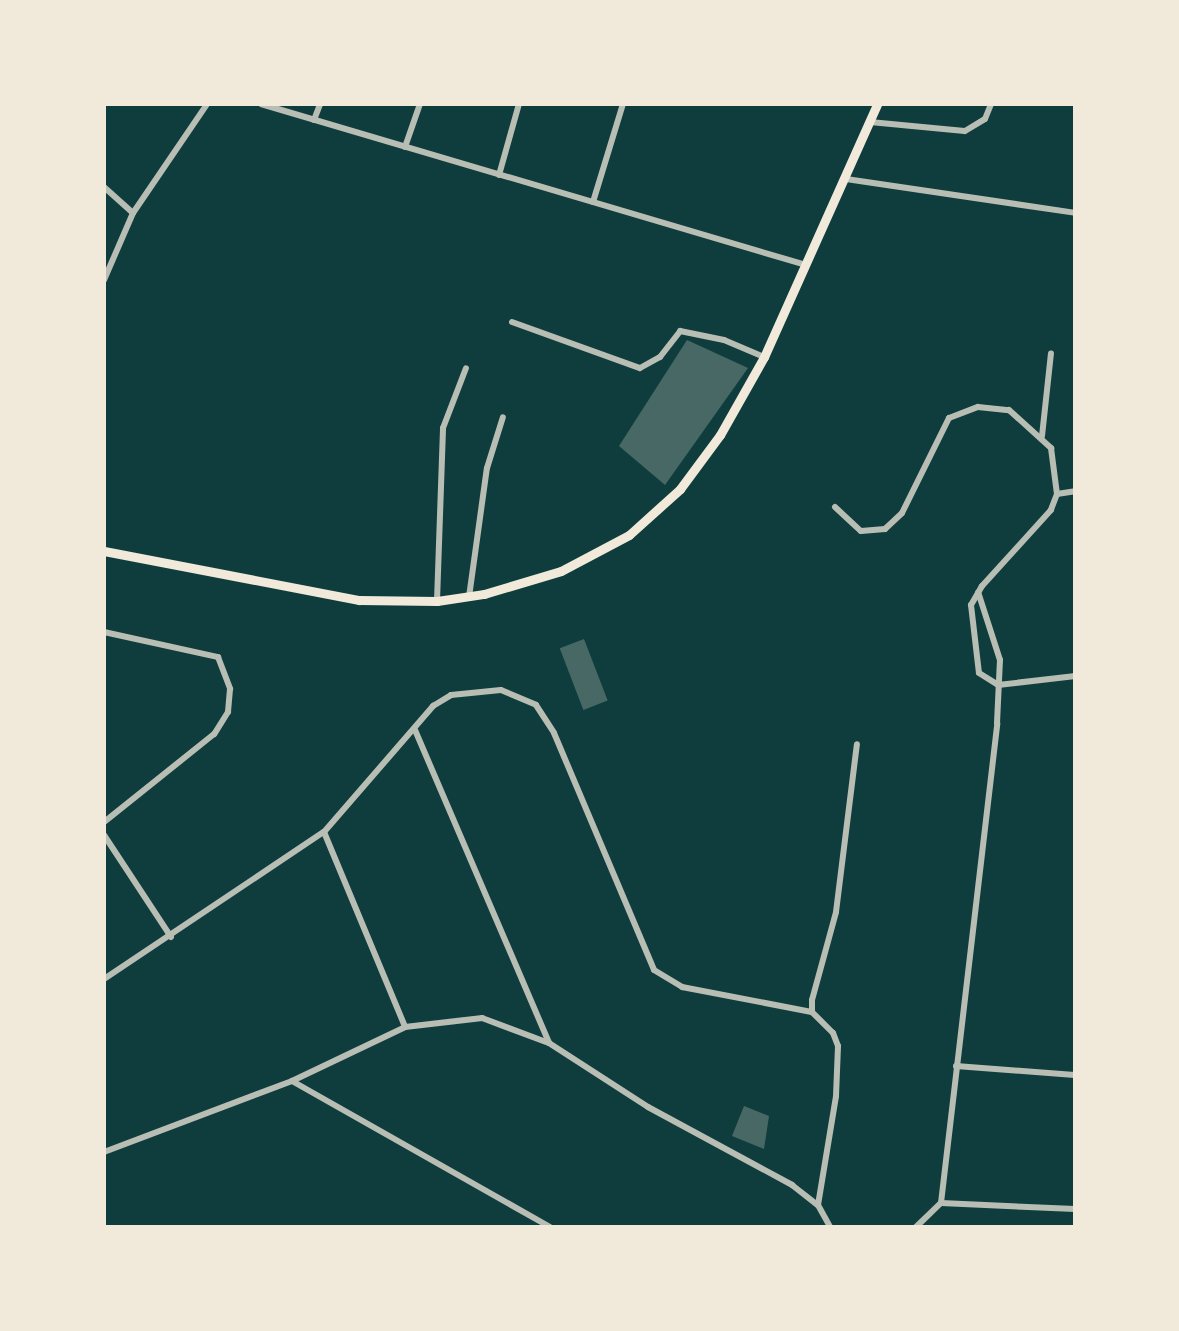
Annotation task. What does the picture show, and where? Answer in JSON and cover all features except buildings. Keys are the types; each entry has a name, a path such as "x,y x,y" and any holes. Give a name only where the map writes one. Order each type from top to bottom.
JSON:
{"main road":[{"path":"104,551 359,600 437,601 469,597 561,571 629,535 655,514 720,435 764,357 877,104"}],"street":[{"path":"104,280 133,213 207,104"},
{"path":"261,104 806,265"},
{"path":"314,120 320,104"},
{"path":"405,147 420,104"},
{"path":"499,175 519,104"},
{"path":"593,202 623,104"},
{"path":"870,122 965,131 985,119 991,104"},
{"path":"846,179 1075,213"},
{"path":"104,187 133,213"},
{"path":"512,322 640,368 660,357 680,331 724,340 764,357"},
{"path":"1042,436 1051,353"},
{"path":"437,601 443,428 466,368"},
{"path":"835,507 861,531 885,529 902,513 949,418 961,411 993,406 1009,410 1042,436 1051,448 1057,494 1051,510 978,592 970,622 979,673 998,685 1075,676"},
{"path":"469,597 487,468 503,417"},
{"path":"1057,494 1075,491"},
{"path":"916,1227 941,1203 998,685 1000,660 978,592"},
{"path":"104,632 218,657 230,689 228,712 214,734 104,822"},
{"path":"104,979 324,832 433,706 451,695 478,689 519,694 536,705 554,733 654,970 682,987 812,1012 833,1033 838,1046 836,1096 818,1205"},
{"path":"415,730 549,1043"},
{"path":"812,1012 836,912 857,744"},
{"path":"324,832 405,1027"},
{"path":"104,835 171,937"},
{"path":"104,1152 292,1081 405,1027 482,1018 549,1043 818,1205 830,1227"},
{"path":"956,1066 1075,1075"},
{"path":"292,1081 550,1227"},
{"path":"941,1203 1075,1209"}]}
